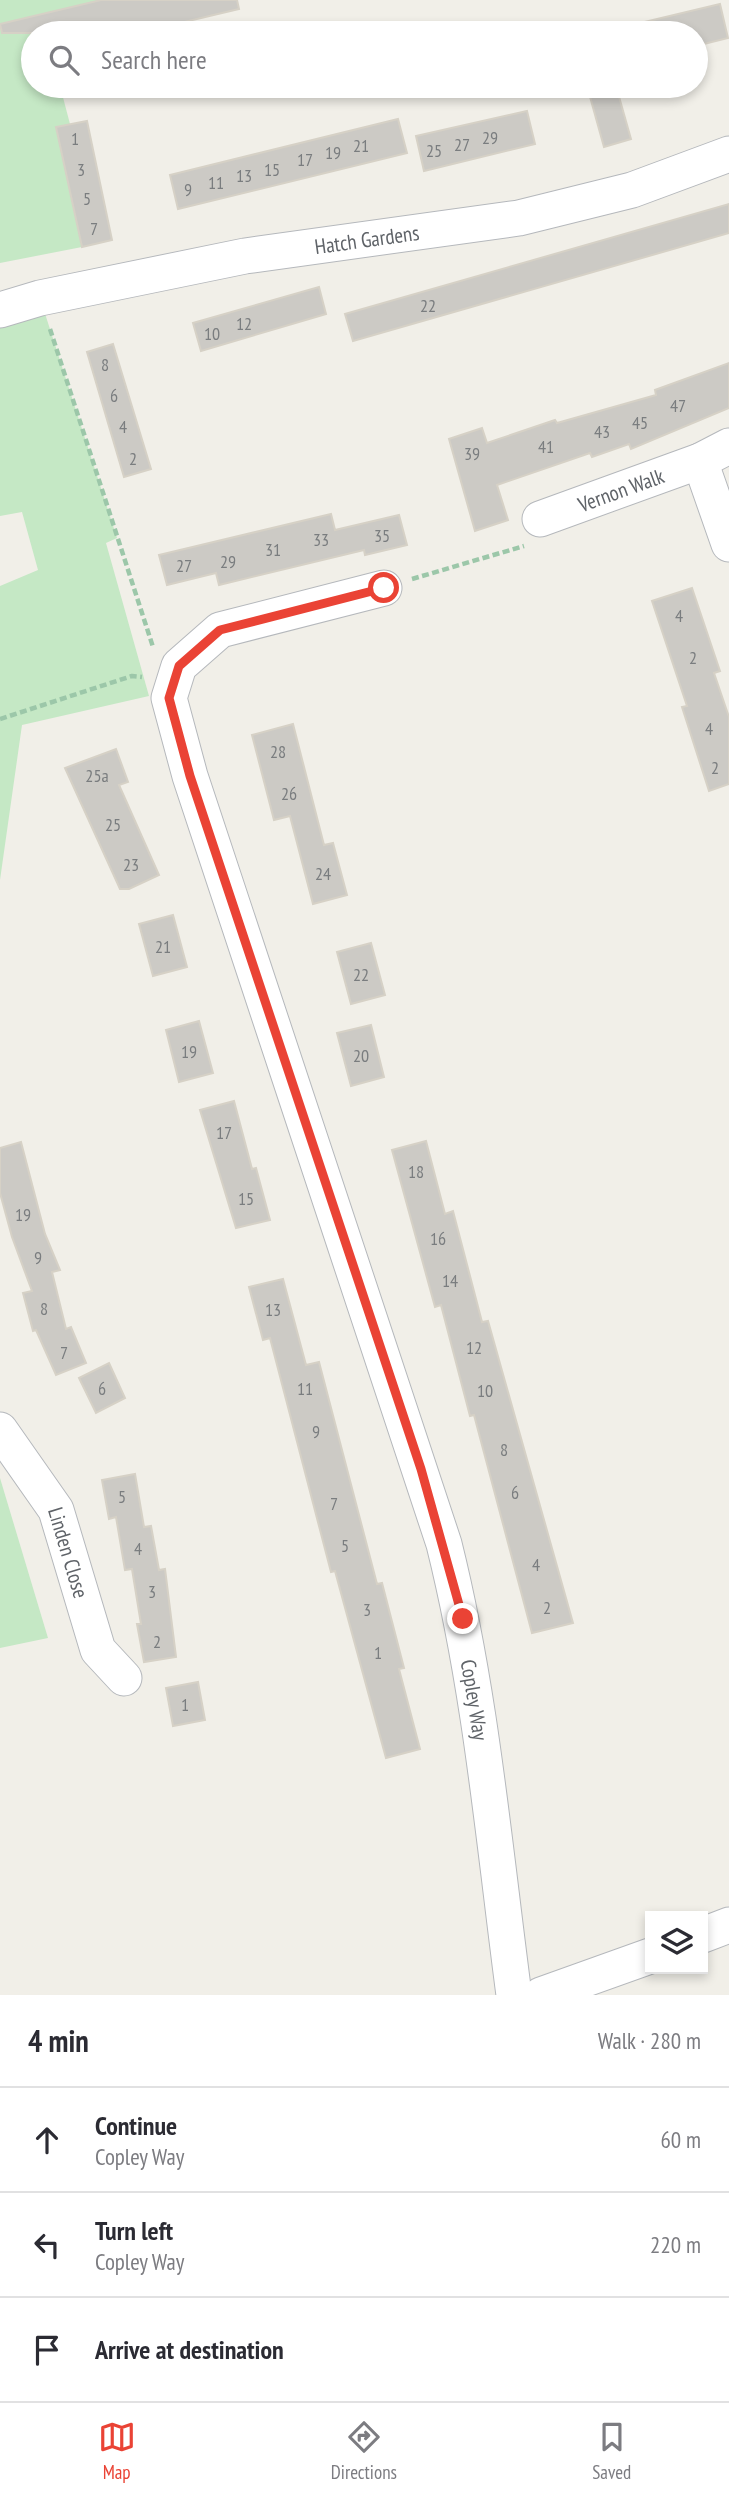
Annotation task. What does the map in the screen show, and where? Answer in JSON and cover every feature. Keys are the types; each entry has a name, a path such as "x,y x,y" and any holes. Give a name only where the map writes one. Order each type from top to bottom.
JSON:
{"street":[{"name":"Hatch Gardens","path":"0,310 40,299 246,256 519,218 632,190 729,154"},
{"name":"Vernon Walk","path":"540,519 715,453 729,544"},
{"path":"166,689 179,666 220,630 384,588"},
{"name":"Copley Way","path":"166,689 190,776 444,1544 463,1619 514,1995"},
{"name":"Linden Close","path":"0,1430 56,1510 98,1650 124,1678"},
{"path":"708,1934 729,1925"},
{"path":"541,1995 645,1958"}],"path":[{"path":"40,299 166,689"},
{"path":"1,720 132,676 166,689"}],"green space":[{"path":"0,0 101,0 42,15 43,21 21,21 21,98 63,98 70,124 57,127 82,247 0,263"},
{"path":"40,298 117,538 106,543 149,696 22,725 0,880 0,586 38,570 22,512 0,516 0,310"},
{"path":"0,1478 48,1638 0,1648"}],"building":[{"path":"101,0 237,0 239,9 188,21 21,21 21,33 2,33 0,24"},
{"path":"720,4 728,38 708,43 708,21 649,21"},
{"path":"590,98 619,98 631,139 604,147"},
{"path":"527,111 535,144 424,171 416,136"},
{"path":"398,119 407,153 178,209 170,175"},
{"path":"87,121 112,240 82,247 56,127"},
{"path":"729,204 729,233 353,341 345,314"},
{"path":"319,287 326,314 201,351 193,323"},
{"path":"113,344 151,469 124,477 87,352"},
{"path":"729,363 729,408 631,449 629,444 592,457 590,453 497,485 508,520 475,531 449,439 482,428 487,443 555,420 557,423 656,395 655,390"},
{"path":"331,514 335,530 399,515 407,545 365,555 364,550 219,585 216,573 167,585 159,555"},
{"path":"692,588 720,671 714,673 729,717 729,784 709,791 682,707 687,706 652,601"},
{"path":"293,724 324,845 333,843 347,895 313,904 290,816 274,820 252,735"},
{"path":"116,749 128,782 119,785 159,875 129,889 120,889 65,768"},
{"path":"173,915 187,967 153,976 139,924"},
{"path":"371,943 385,995 351,1004 337,952"},
{"path":"199,1021 213,1073 179,1082 166,1030"},
{"path":"371,1025 384,1077 351,1086 337,1033"},
{"path":"234,1101 252,1169 256,1168 270,1220 236,1228 200,1110"},
{"path":"426,1141 445,1214 453,1211 482,1322 488,1321 573,1623 532,1633 474,1415 470,1416 441,1305 435,1307 392,1150"},
{"path":"21,1142 45,1234 60,1270 52,1272 66,1329 71,1327 86,1363 56,1375 36,1330 33,1331 23,1293 32,1291 12,1237 0,1193 0,1148"},
{"path":"283,1279 306,1365 319,1362 377,1584 382,1583 404,1668 399,1669 420,1749 386,1758 335,1571 331,1572 270,1338 263,1340 249,1287"},
{"path":"109,1363 125,1398 96,1413 79,1378"},
{"path":"135,1474 144,1527 151,1526 159,1570 165,1569 176,1657 144,1662 132,1569 125,1570 116,1517 109,1519 102,1480"},
{"path":"198,1682 205,1720 173,1726 166,1688"}],"route":[{"path":"384,588 220,630 179,666 169,698 190,776 421,1469 463,1619"}]}
